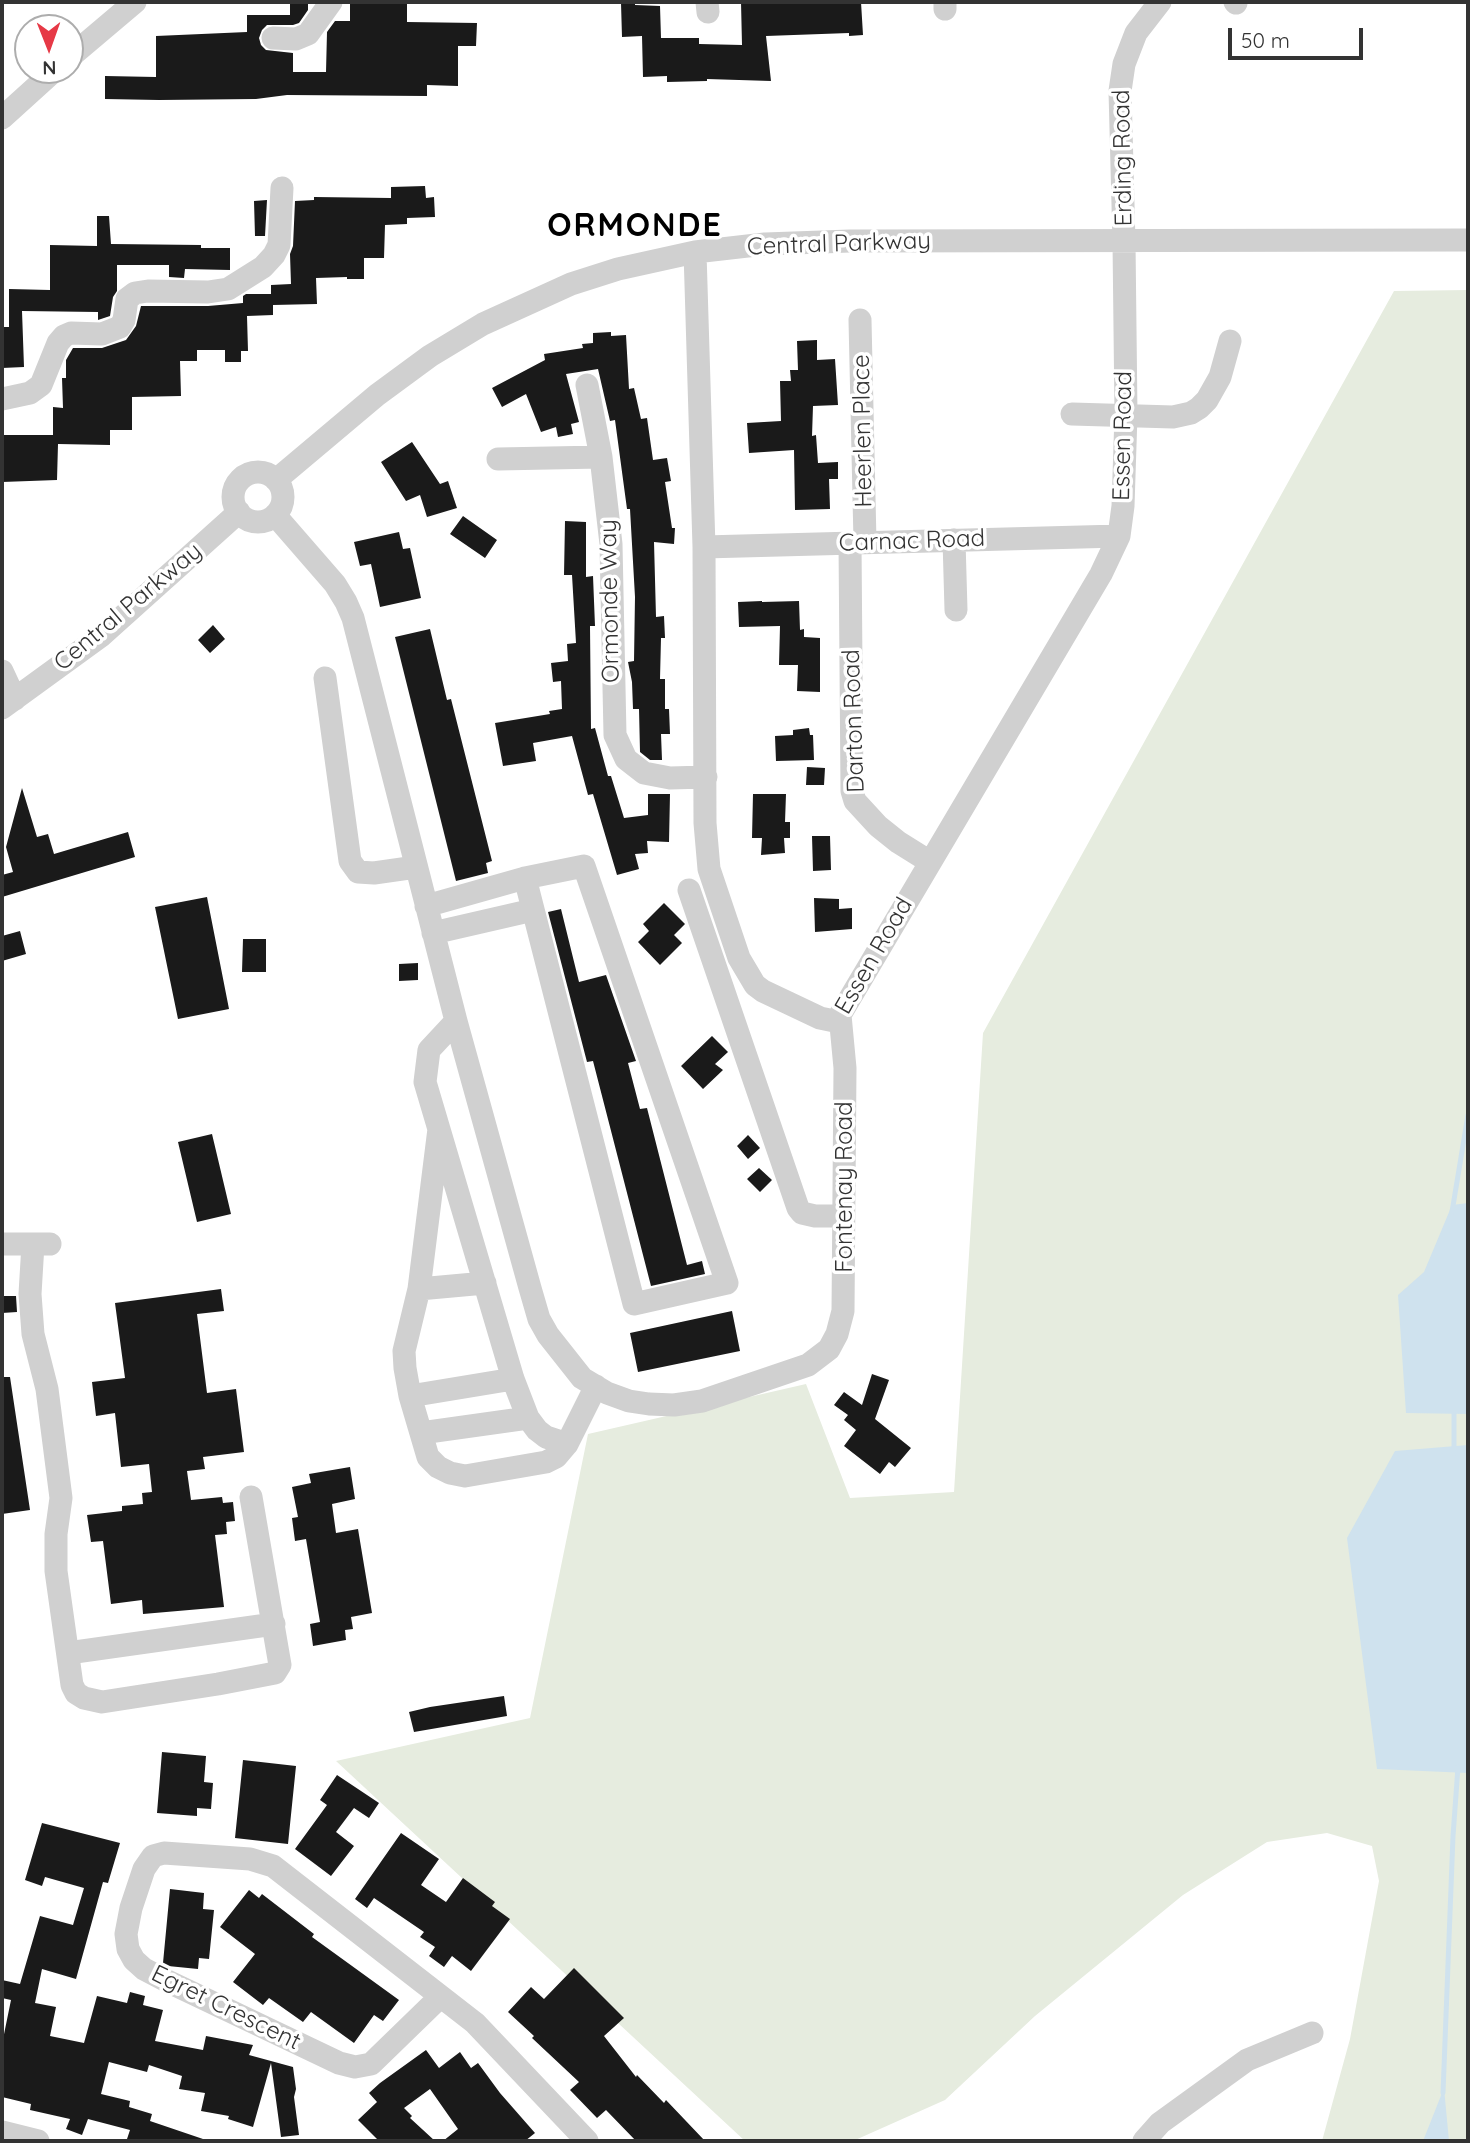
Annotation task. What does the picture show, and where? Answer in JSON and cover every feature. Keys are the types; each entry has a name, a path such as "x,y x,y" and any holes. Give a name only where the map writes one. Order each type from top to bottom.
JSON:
{"street":[{"path":"84,45 135,2"},
{"path":"273,38 296,39 307,34 331,2"},
{"name":"Erding Road","path":"1124,242 1120,91 1124,64 1136,33 1160,2"},
{"path":"2,118 40,84"},
{"path":"2,399 30,393 41,385 58,343 64,336 71,333 102,334 120,327 128,299 135,293 208,292 228,289 263,267 279,246 282,188"},
{"name":"Central Parkway","path":"276,480 377,395 430,356 483,324 571,284 618,269 695,252 765,244 850,241 1468,240"},
{"name":"Essen Road","path":"695,252 704,547 705,823 709,869 739,958 750,977 763,991 820,1018 839,1022 840,1015 1101,574 1119,536 1123,506 1126,415 1124,242"},
{"name":"Heerlen Place","path":"858,543 860,320"},
{"path":"1072,414 1182,416 1199,408 1207,400 1220,377 1230,341"},
{"name":"Ormonde Way","path":"587,385 601,457 611,544 615,735 626,759 644,773 670,778 706,777"},
{"path":"499,459 601,457"},
{"path":"253,472 270,474 281,486 283,494 280,509 275,515 260,522 245,518 239,512 233,497 239,481 253,472"},
{"name":"Central Parkway","path":"8,704 102,636 239,512"},
{"path":"275,515 335,584 353,618 456,1021 539,1319 567,1362 582,1378 596,1386 567,1444 556,1457 546,1462 465,1476 438,1467 428,1457 411,1396 404,1351 419,1289 439,1129"},
{"name":"Carnac Road","path":"704,547 1119,536"},
{"path":"954,540 956,610"},
{"name":"Darton Road","path":"858,543 852,791 855,801 878,827 930,862"},
{"path":"2,671 8,704"},
{"path":"325,678 350,862 358,872 374,873 416,867"},
{"path":"426,906 525,878 584,866 727,1283 634,1304 525,878"},
{"path":"688,890 798,1208 809,1215 844,1216"},
{"path":"433,933 533,910"},
{"path":"456,1021 429,1050 425,1082 513,1379 528,1418 546,1437 567,1444"},
{"name":"Fontenay Road","path":"596,1386 629,1401 674,1405 702,1401 808,1365 829,1349 837,1334 843,1311 845,1068 839,1022"},
{"path":"2,1244 41,1244 30,1294 33,1334 47,1389 61,1498 55,1562 72,1685 76,1693 84,1698 102,1702 275,1673 280,1665 251,1497"},
{"path":"419,1289 485,1283"},
{"path":"411,1396 513,1379"},
{"path":"421,1433 528,1418"},
{"path":"68,1653 274,1624"},
{"name":"Egret Crescent","path":"440,1997 371,2064 355,2067 339,2063 144,1969 134,1960 128,1949 126,1934 131,1908 144,1869 152,1856 164,1853 250,1859 268,1863 278,1869 481,2029 587,2141"},
{"path":"1144,2141 1160,2123 1247,2060 1312,2033"},
{"path":"2,2132 38,2141"}],"shaded area":[{"path":"1468,290 1468,2141 1322,2141 1350,2039 1379,1881 1372,1846 1327,1833 1267,1842 1183,1895 1035,2016 945,2100 853,2141 745,2141 336,1761 530,1718 588,1434 806,1384 850,1498 954,1492 983,1033 1394,291"}],"water":[{"path":"1468,1203 1468,1414 1406,1413 1398,1295 1424,1272 1452,1205"},
{"path":"1468,1445 1468,1773 1377,1769 1347,1538 1395,1451"},
{"path":"1444,2088 1449,2141 1423,2141"}],"building":[{"path":"290,2 308,2 308,10 299,23 267,25 259,38 266,50 293,53 293,72 326,72 327,32 335,21 350,21 350,4 407,4 407,22 477,23 476,46 458,46 458,86 427,85 427,96 287,95 256,99 105,99 105,76 156,77 156,36 247,32 247,15 290,15"},
{"path":"635,2 635,5 660,6 661,38 699,38 699,44 742,45 741,2 861,2 863,35 849,36 849,33 766,36 771,81 707,79 667,82 667,76 643,77 642,36 622,37 621,3"},
{"path":"425,186 426,198 434,197 435,217 407,218 407,224 385,225 384,258 364,258 364,279 316,278 317,304 273,305 273,315 247,316 248,351 241,351 241,362 225,362 225,350 197,350 197,361 180,361 181,396 132,397 132,430 110,430 110,445 58,444 57,480 2,482 2,435 53,435 53,407 63,408 62,378 66,378 66,360 73,348 102,348 126,340 136,326 141,306 243,303 243,296 246,294 271,294 271,285 291,284 290,254 293,246 295,201 314,200 314,197 391,198 391,187"},
{"path":"267,200 265,236 255,236 254,201"},
{"path":"97,216 109,216 111,244 230,248 230,270 185,269 184,278 169,277 169,265 117,265 117,291 113,297 110,316 98,320 98,312 22,311 24,367 2,368 2,327 9,327 9,289 50,290 50,245 97,246"},
{"path":"611,332 611,336 626,335 629,389 634,388 641,419 647,418 653,460 667,458 671,481 665,482 672,528 675,528 674,544 654,542 656,617 664,616 665,638 661,638 660,679 665,679 665,709 669,709 670,734 661,734 662,760 650,760 640,752 639,709 633,709 628,662 634,661 635,597 630,509 627,509 615,420 610,421 598,369 566,374 579,422 571,424 573,434 558,437 556,427 541,432 526,394 502,407 492,388 545,360 544,354 583,348 582,344 593,343 593,333"},
{"path":"817,340 817,360 835,359 838,405 813,406 812,436 816,435 818,463 838,462 838,479 829,479 830,509 795,510 794,450 749,453 747,423 781,421 780,381 791,381 790,370 798,370 797,341"},
{"path":"412,442 440,484 448,481 457,508 427,517 420,495 406,501 381,462"},
{"path":"463,516 497,540 485,558 450,534"},
{"path":"565,521 586,522 586,577 593,576 595,626 590,626 591,729 595,728 608,776 611,776 624,818 648,815 648,794 670,794 669,842 647,841 648,853 635,854 639,869 617,875 593,794 588,795 572,736 533,743 536,761 503,766 495,723 550,714 549,711 562,709 561,681 553,682 551,663 568,661 567,644 576,643 572,575 564,575"},
{"path":"399,532 403,549 410,548 421,598 380,607 371,564 360,566 354,542"},
{"path":"799,601 800,630 804,629 804,637 820,638 820,692 797,691 798,665 779,665 780,626 739,627 738,602"},
{"path":"213,625 225,639 210,653 198,640"},
{"path":"430,629 447,700 451,699 492,861 486,863 488,873 456,881 395,637"},
{"path":"809,728 810,735 813,735 814,760 776,761 775,736 793,735 793,730"},
{"path":"807,767 825,768 824,785 806,785"},
{"path":"22,788 37,837 48,834 54,854 128,832 135,857 2,897 2,875 13,872 6,847"},
{"path":"753,794 786,794 785,822 790,822 790,838 784,838 785,853 761,855 762,838 752,838"},
{"path":"812,836 830,836 831,870 813,871"},
{"path":"207,897 229,1009 178,1019 155,907"},
{"path":"814,898 839,899 839,909 852,908 852,929 815,932"},
{"path":"664,903 685,924 674,935 682,943 660,965 638,942 649,931 643,924"},
{"path":"561,909 579,982 606,975 636,1061 628,1063 640,1109 647,1108 687,1265 702,1261 705,1274 651,1286 593,1061 587,1062 548,912"},
{"path":"20,931 26,954 2,961 2,936"},
{"path":"243,939 266,939 266,972 242,972"},
{"path":"418,963 418,980 399,981 399,964"},
{"path":"712,1036 728,1052 715,1064 723,1070 703,1089 681,1066"},
{"path":"212,1134 231,1214 197,1222 178,1142"},
{"path":"748,1135 760,1148 748,1159 737,1146"},
{"path":"759,1168 772,1180 760,1192 747,1179"},
{"path":"221,1289 224,1311 197,1314 207,1393 236,1389 244,1452 203,1457 205,1469 187,1471 191,1500 222,1497 223,1503 233,1502 235,1521 226,1522 227,1534 215,1535 224,1607 143,1614 142,1600 111,1604 103,1541 91,1542 87,1515 122,1511 122,1506 143,1504 142,1493 152,1492 149,1464 121,1467 115,1413 96,1416 92,1382 125,1378 115,1303"},
{"path":"2,1296 16,1296 17,1312 2,1313"},
{"path":"732,1311 740,1351 638,1372 630,1333"},
{"path":"872,1374 889,1380 875,1419 911,1448 895,1467 889,1462 880,1474 844,1446 856,1430 844,1420 848,1415 834,1405 844,1392 862,1405"},
{"path":"2,1377 10,1377 30,1510 2,1514"},
{"path":"350,1467 355,1499 332,1504 336,1533 358,1529 372,1613 351,1617 353,1629 345,1630 346,1640 313,1646 310,1624 320,1622 306,1539 295,1541 292,1518 298,1517 292,1487 311,1483 309,1474"},
{"path":"504,1696 507,1716 414,1732 409,1712"},
{"path":"162,1752 206,1756 204,1782 213,1783 211,1809 197,1808 197,1816 157,1813"},
{"path":"243,1760 296,1766 288,1844 235,1838"},
{"path":"337,1775 379,1803 369,1818 354,1808 336,1832 354,1846 331,1876 295,1849 327,1805 320,1800"},
{"path":"42,1823 120,1843 108,1883 103,1882 76,1979 42,1969 35,2003 56,2007 50,2036 84,2043 97,1996 127,2003 130,1992 145,1996 143,2005 163,2010 155,2041 203,2050 206,2036 253,2045 249,2055 293,2067 299,2135 281,2137 271,2063 253,2127 228,2119 229,2116 201,2111 205,2093 179,2089 182,2076 149,2065 147,2072 109,2062 101,2094 130,2101 129,2107 152,2114 150,2121 203,2141 135,2141 127,2139 130,2130 88,2119 82,2135 66,2129 70,2119 30,2110 31,2104 2,2097 2,2044 11,2000 2,1998 2,1980 20,1984 40,1916 73,1925 84,1888 45,1877 42,1886 25,1880"},
{"path":"401,1833 439,1859 421,1885 446,1902 463,1878 495,1902 492,1906 510,1919 471,1971 452,1956 444,1967 429,1956 435,1947 420,1937 424,1932 374,1898 367,1908 355,1899"},
{"path":"170,1889 204,1893 203,1909 214,1910 209,1959 199,1958 198,1969 168,1966 163,1963"},
{"path":"249,1890 259,1898 262,1894 314,1934 312,1937 399,2000 383,2021 374,2015 354,2043 311,2012 303,2022 269,1998 263,2005 233,1982 255,1954 220,1927"},
{"path":"574,1968 624,2018 604,2036 636,2077 637,2075 664,2103 666,2100 705,2141 636,2141 606,2110 597,2118 570,2090 579,2082 508,2012 531,1987 544,1999"},
{"path":"426,2050 439,2068 460,2052 471,2068 478,2063 535,2133 525,2141 443,2141 458,2129 430,2089 404,2108 412,2116 410,2118 435,2141 379,2141 358,2120 377,2102 369,2093"}],"waterway":[{"path":"1452,1212 1468,1115"},
{"path":"1454,1407 1454,1453"},
{"path":"1443,2093 1458,1767"}],"district":[{"name":"ORMONDE","path":"635,226"}]}
